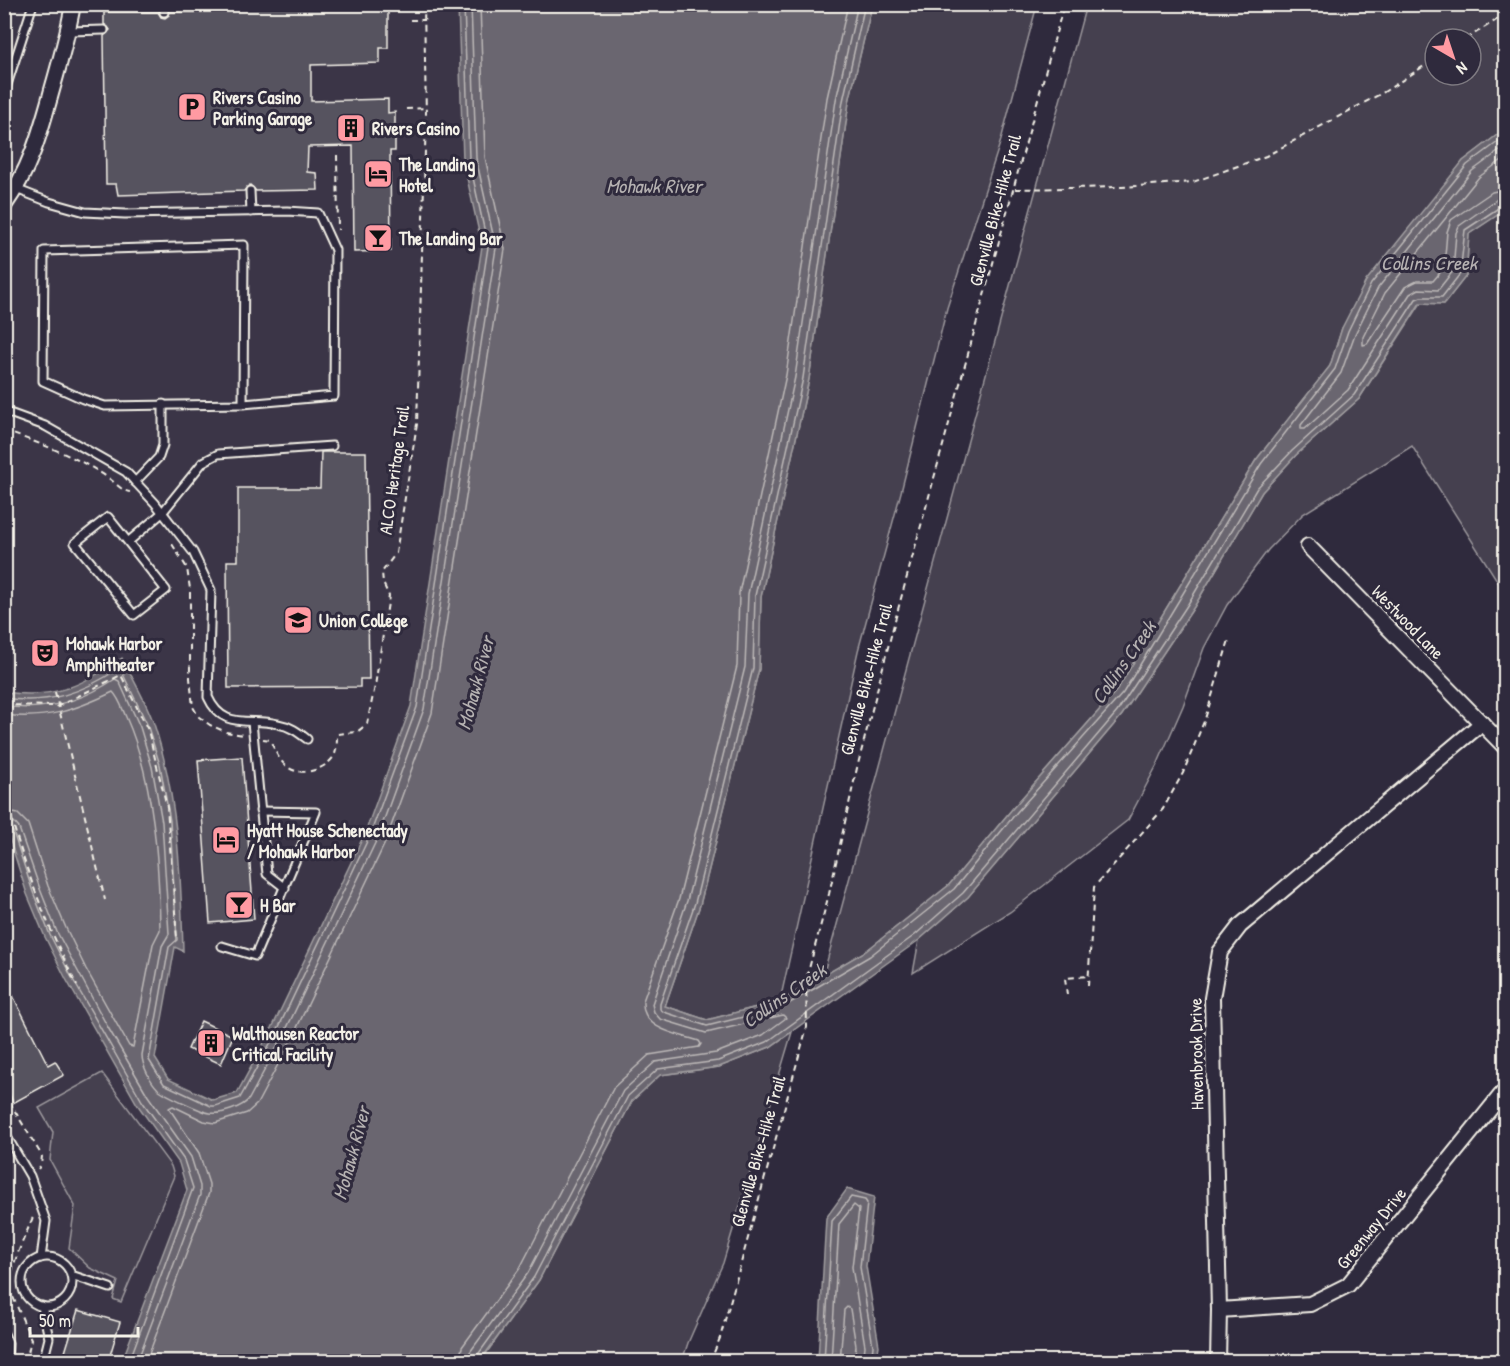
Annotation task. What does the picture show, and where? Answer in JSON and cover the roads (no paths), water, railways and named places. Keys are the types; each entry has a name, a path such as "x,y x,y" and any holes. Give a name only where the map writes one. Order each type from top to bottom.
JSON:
{"street":[{"path":"4,206 16,189 34,152 69,31 73,4"},
{"name":"Westwood Lane","path":"1308,546 1482,723"},
{"path":"1482,723 1506,748"},
{"name":"Havenbrook Drive","path":"1218,1362 1219,1310 1212,998 1220,952 1240,926 1482,723"},
{"name":"Greenway Drive","path":"1219,1310 1310,1304 1348,1284 1506,1089"}],"lane":[{"path":"4,94 33,4"},
{"path":"69,31 104,30"},
{"path":"16,189 49,202 86,212 125,214 287,211 318,213 335,250 334,396 243,404 105,406 43,381 44,251 244,245 243,404"},
{"path":"250,191 251,212"},
{"path":"135,482 159,457 163,444 163,404"},
{"path":"4,411 45,426 126,472 193,552 211,590 208,697 213,708 222,716 233,721 277,723 294,729 307,740"},
{"path":"128,542 162,513 203,462 219,454 332,446"},
{"path":"108,517 128,542 166,590 134,615 75,543 108,517"},
{"path":"252,722 267,874 285,888"},
{"path":"222,946 255,956 316,812 260,812"},
{"path":"4,1132 30,1176 46,1221 41,1258"},
{"path":"41,1258 56,1259 67,1268 71,1275 70,1292 58,1304 42,1306 28,1298 22,1282 27,1267 33,1261 41,1258"},
{"path":"71,1275 110,1288"},
{"path":"42,1306 49,1338 43,1362"},
{"path":"4,1334 8,1343 7,1362"}],"water":[{"name":"Mohawk River","path":"458,5 872,5 849,102 809,379 761,597 759,669 700,905 665,1006 707,1020 780,1001 866,951 949,885 1117,690 1256,460 1330,366 1342,328 1366,281 1463,161 1505,129 1505,210 1469,234 1466,276 1444,304 1420,303 1359,399 1296,455 1262,492 1194,607 1122,715 968,897 919,940 770,1047 719,1067 660,1075 632,1101 539,1280 480,1361 122,1361 187,1190 179,1163 137,1104 66,979 27,894 5,825 5,692 38,694 67,688 94,676 122,658 154,724 168,780 177,836 183,951 175,947 155,1058 168,1079 213,1100 237,1093 272,1028 365,833 411,706 482,246 463,160"},
{"path":"847,1189 874,1197 866,1266 879,1346 876,1361 818,1361 826,1218"}],"place":[{"name":"Rivers Casino Parking Garage","path":"192,107"},
{"name":"Rivers Casino","path":"351,128"},
{"name":"The Landing Hotel","path":"378,174"},
{"name":"The Landing Bar","path":"378,238"},
{"name":"Union College","path":"298,620"},
{"name":"Mohawk Harbor Amphitheater","path":"45,653"},
{"name":"Hyatt House Schenectady / Mohawk Harbor","path":"226,840"},
{"name":"H Bar","path":"239,905"},
{"name":"Walthousen Reactor Critical Facility","path":"211,1043"}],"water label":[{"name":"Collins Creek","path":"1429,262"},
{"name":"Collins Creek","path":"1123,662"},
{"name":"Collins Creek","path":"784,995"}]}
